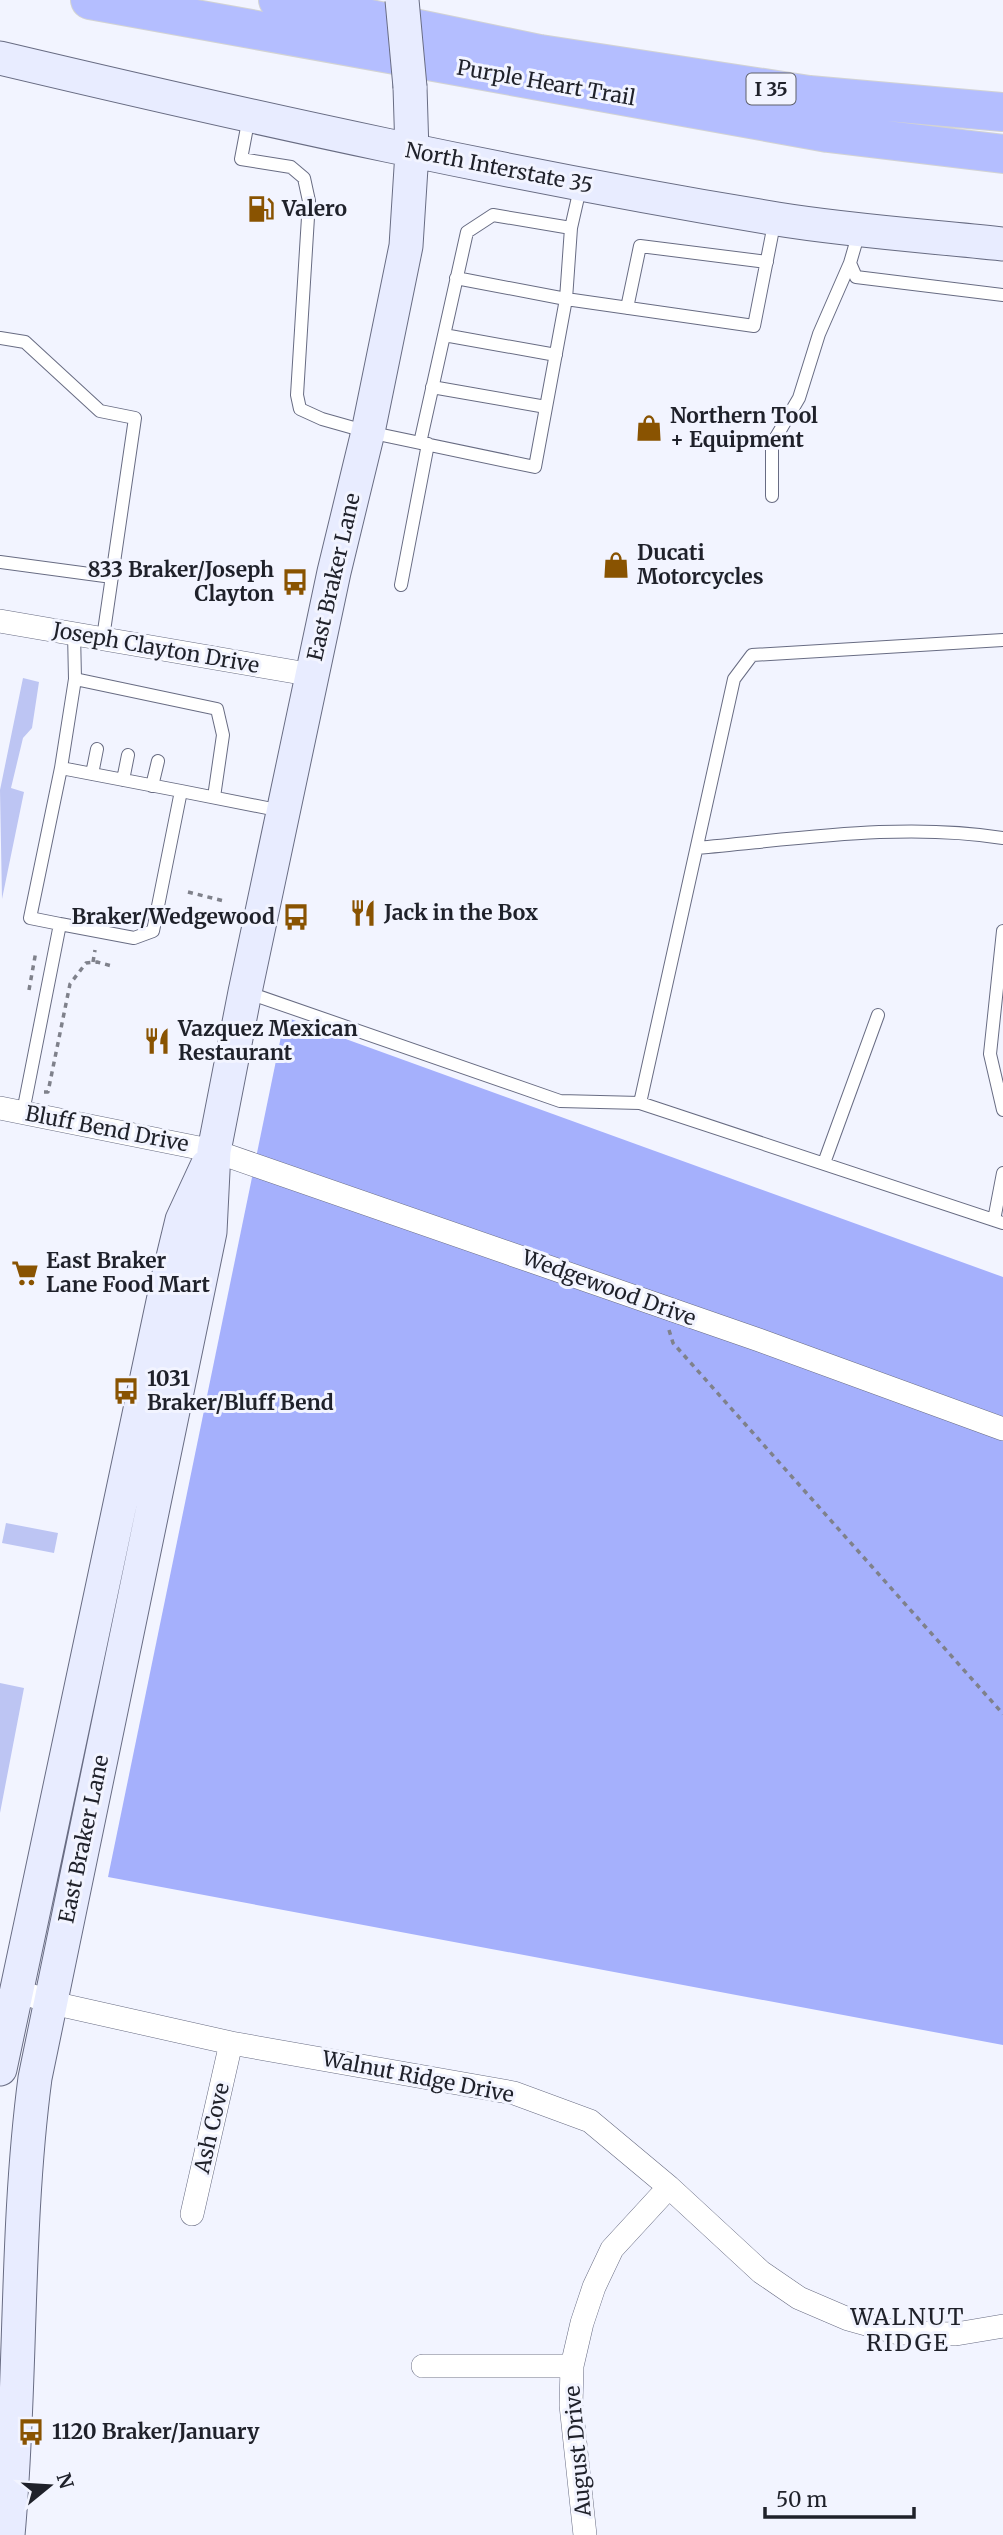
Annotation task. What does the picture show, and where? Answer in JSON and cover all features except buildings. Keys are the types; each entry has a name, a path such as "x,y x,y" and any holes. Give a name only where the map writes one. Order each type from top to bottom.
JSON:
{"highway":[{"name":"Purple Heart Trail","path":"90,0 814,131 1003,154"},
{"name":"Purple Heart Trail","path":"278,0 553,56 809,95 1003,112"}],"main road":[{"name":"East Braker Lane","path":"8,2535 10,2274 36,2078 210,1232 214,1151 244,992 368,432 406,246 412,103 402,0"},
{"name":"North Interstate 35","path":"0,58 249,117 412,152 775,219 1003,244"},
{"name":"East Braker Lane","path":"0,2069 8,1990 168,1278 182,1220 214,1151"}],"street":[{"name":"Joseph Clayton Drive","path":"0,621 313,675"},
{"name":"Bluff Bend Drive","path":"0,1108 214,1151"},
{"name":"Wedgewood Drive","path":"214,1151 759,1340 1003,1429"},
{"name":"Walnut Ridge Drive","path":"8,1990 231,2043 513,2093 590,2121 669,2187 761,2272 799,2298 848,2319 898,2333 956,2334 1003,2326"},
{"name":"Ash Cove","path":"192,2214 231,2043"},
{"name":"August Drive","path":"585,2535 571,2406 572,2366 582,2323 594,2287 612,2249 669,2187"},
{"path":"424,2366 572,2366"}],"lane":[{"path":"249,117 241,159 291,167 304,178 309,201 297,395 300,409 322,419 368,432 535,467 566,299 571,228 581,183"},
{"path":"401,585 432,387 467,232 493,215 571,228"},
{"path":"456,278 566,299 754,326 775,219"},
{"path":"772,496 772,444 799,398 819,334 850,263 860,229"},
{"path":"627,308 640,246 767,262"},
{"path":"850,263 856,277 1003,295"},
{"path":"444,335 556,355"},
{"path":"0,338 25,342 100,411 135,418 103,638"},
{"path":"432,387 546,407"},
{"path":"0,562 112,577"},
{"path":"74,633 75,680 61,768 30,918 134,938 153,931 181,791"},
{"path":"640,1103 734,679 752,655 1003,640"},
{"path":"75,680 141,693 168,706 218,709 223,735 214,797"},
{"path":"108,701 111,687"},
{"path":"139,706 141,693"},
{"path":"92,774 97,750"},
{"path":"123,780 128,755"},
{"path":"152,786 158,761"},
{"path":"61,768 282,811"},
{"path":"697,848 904,830 966,832 1003,838"},
{"path":"23,1112 60,924"},
{"path":"1003,931 989,1054 1003,1110"},
{"path":"244,992 559,1101 640,1103 998,1222 1003,1173"},
{"path":"824,1163 878,1015"}],"path":[{"path":"188,892 225,901"},
{"path":"93,962 95,950"},
{"path":"663,1308 673,1343 1003,1714"}],"shaded area":[{"path":"23,678 39,682 32,728 23,738 11,788 24,792 2,899 0,790"},
{"path":"285,1017 1003,1277 1003,2045 108,1877"},
{"path":"6,1523 58,1533 54,1553 2,1543"},
{"path":"0,1683 24,1688 0,1813"}],"place":[{"name":"Valero","path":"261,209"},
{"name":"Northern Tool + Equipment","path":"649,428"},
{"name":"Ducati Motorcycles","path":"616,565"},
{"name":"833 Braker/Joseph Clayton","path":"295,582"},
{"name":"Jack in the Box","path":"363,913"},
{"name":"Braker/Wedgewood","path":"296,917"},
{"name":"Vazquez Mexican Restaurant","path":"157,1041"},
{"name":"East Braker Lane Food Mart","path":"25,1273"},
{"name":"1031 Braker/Bluff Bend","path":"126,1391"},
{"name":"1120 Braker/January","path":"31,2432"}],"district":[{"name":"WALNUT RIDGE","path":"908,2330"}]}
